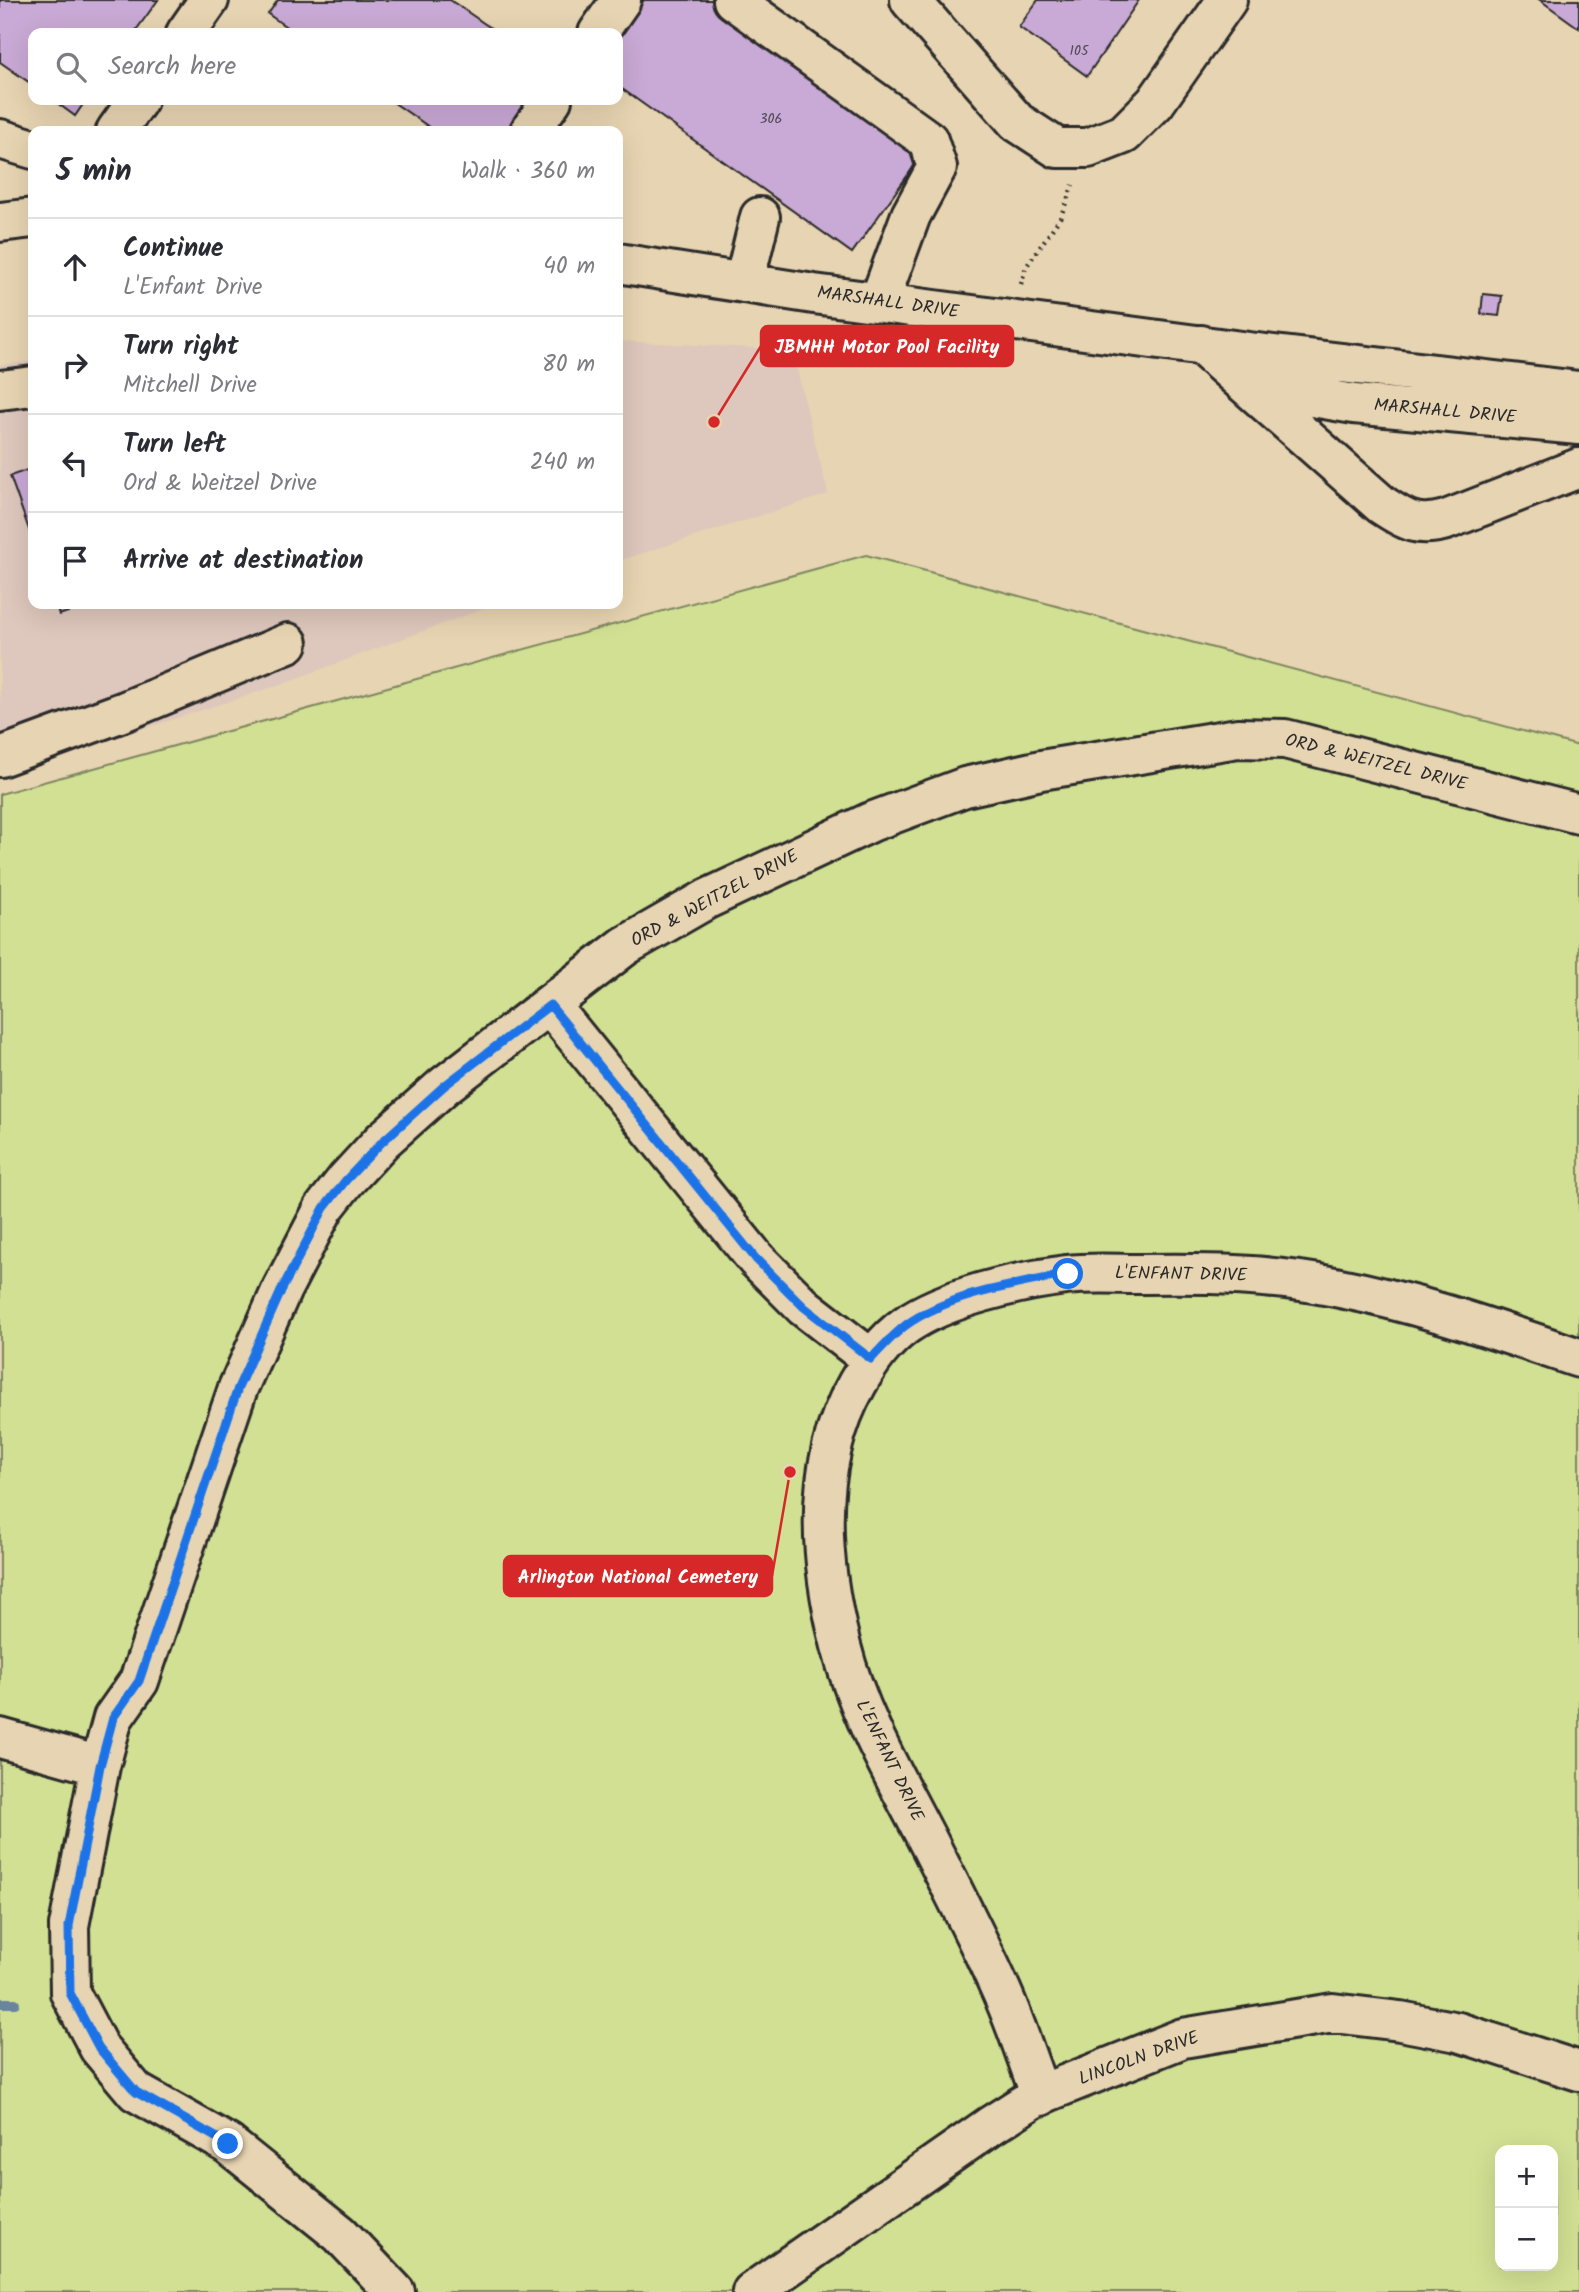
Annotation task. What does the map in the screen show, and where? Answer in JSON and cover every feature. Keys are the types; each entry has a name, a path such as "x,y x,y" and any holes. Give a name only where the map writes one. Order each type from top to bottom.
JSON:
{"street":[{"path":"189,28 209,0"},
{"path":"601,28 621,0"},
{"path":"733,0 928,140 937,167 911,215 879,302"},
{"path":"910,0 1017,122 1057,148 1088,148 1124,134 1155,103 1227,0"},
{"path":"120,126 134,105"},
{"path":"534,126 548,105"},
{"path":"0,139 28,147"},
{"path":"744,283 760,217"},
{"path":"0,222 28,219"},
{"name":"MARSHALL DRIVE","path":"623,264 879,302 1250,352 1301,395 1354,404 1579,425"},
{"path":"1201,345 1382,505 1415,523 1430,524 1446,520 1579,468"},
{"path":"1250,352 1579,391"},
{"path":"0,390 28,387"},
{"path":"0,757 125,711 288,643"},
{"name":"ORD & WEITZEL DRIVE","path":"396,2292 340,2234 228,2144 136,2092 99,2048 70,1993 68,1944 71,1910 100,1766 113,1718 139,1681 238,1388 282,1289 324,1208 346,1180 382,1142 444,1086 625,946 750,877 872,822 965,787 1052,768 1238,738 1285,739 1579,814"},
{"path":"550,1005 756,1259 804,1307 871,1359"},
{"name":"L'ENFANT DRIVE","path":"1041,2096 1001,1990 866,1718 839,1638 830,1600 824,1503 830,1453 844,1406 871,1359 907,1324 938,1307 988,1292 1068,1274 1156,1273 1261,1276 1334,1286 1432,1309 1579,1358"},
{"path":"0,1738 100,1766"},
{"name":"LINCOLN DRIVE","path":"752,2292 990,2126 1041,2096 1183,2038 1333,2013 1400,2021 1458,2032 1579,2071"}],"path":[{"path":"1013,320 1026,267 1060,218 1088,148"}],"shaded area":[{"path":"623,341 792,350 828,494 623,559"},
{"path":"28,362 28,609 483,609 273,687 21,768 0,772 0,365"}],"green space":[{"path":"866,555 1579,746 1579,2292 0,2292 0,794"}],"building":[{"path":"0,0 158,0 138,28 28,28 28,82 0,62"},
{"path":"278,0 450,0 491,28 288,28 268,14"},
{"path":"644,0 711,0 925,151 852,253 623,90 623,29"},
{"path":"1038,0 1139,0 1087,76 1019,27"},
{"path":"1540,0 1579,0 1579,28"},
{"path":"60,105 83,105 75,116"},
{"path":"397,105 526,105 512,126 428,126"},
{"path":"1483,294 1502,296 1499,316 1481,314"},
{"path":"28,470 28,527 10,476"},
{"path":"57,609 77,609 59,615"}],"waterway":[{"path":"0,2003 15,2003"}],"place":[{"name":"JBMHH Motor Pool Facility","path":"714,422"},
{"name":"Arlington National Cemetery","path":"790,1472"}],"route":[{"path":"228,2144 136,2092 99,2048 70,1993 68,1944 71,1910 100,1766 113,1718 139,1681 238,1388 282,1289 324,1208 382,1142 444,1086 550,1005 719,1217 756,1259 804,1307 871,1359 907,1324 938,1307 1000,1288 1068,1274"}]}
